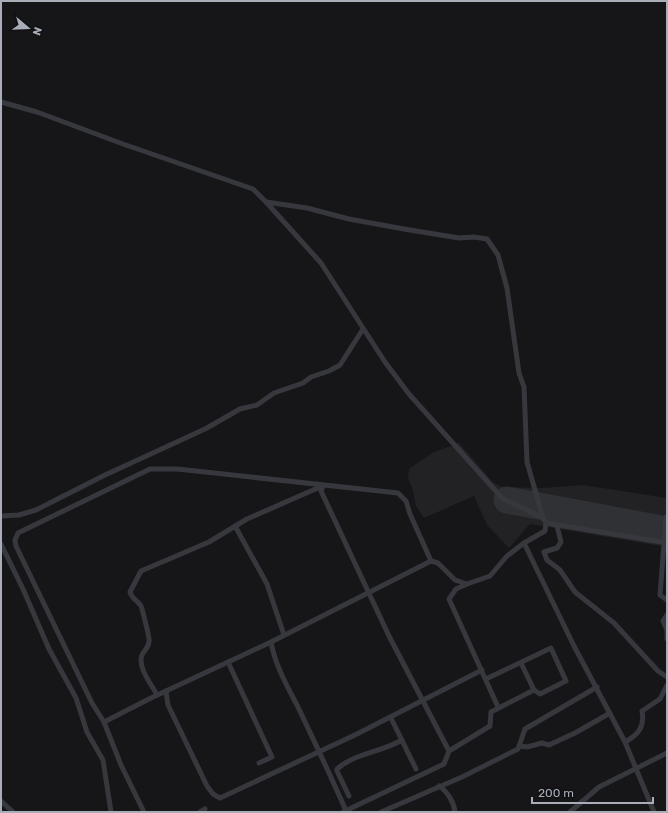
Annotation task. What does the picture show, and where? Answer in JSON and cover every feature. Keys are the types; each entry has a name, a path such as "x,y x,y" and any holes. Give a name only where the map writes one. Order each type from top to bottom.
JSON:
{"street":[{"path":"1,102 38,112 128,146 253,189 321,263 385,362 409,394 502,498 557,526 665,543"},
{"path":"266,202 307,208 349,219 404,229 459,238 474,237 487,239 498,256 507,288 519,372 524,387 527,462 545,521 545,531 524,543 507,556 490,576 456,589 449,599 498,707"},
{"path":"1,516 19,515 36,510 105,475 205,429 240,409 257,405 274,393 303,383 311,377 329,371 340,365 364,329"},
{"path":"144,812 121,765 104,722 92,703 16,546 15,540 18,533 150,469 178,470 398,493 406,501 410,514 431,561"},
{"path":"157,695 142,668 142,654 149,644 149,638 146,632 141,606 132,597 130,592 141,571 209,542 247,519 323,486"},
{"path":"323,486 321,491 325,502 370,593 389,636 450,751"},
{"path":"666,517 660,596 667,600"},
{"path":"235,526 267,584 284,635"},
{"path":"557,526 560,542 557,548 544,552 547,560 560,570 575,592 614,623 658,671 667,677"},
{"path":"524,543 541,580 625,742 654,812"},
{"path":"1,544 45,635 49,649 76,698 87,732 103,760 110,812"},
{"path":"104,722 370,593 431,561 438,563 456,580 467,584"},
{"path":"667,615 663,621 667,630 667,639"},
{"path":"270,642 278,666 344,811 444,764 450,751 490,726 492,712 498,707 534,690"},
{"path":"486,678 551,648 566,681 540,694 534,690 521,663"},
{"path":"228,662 272,757 259,763"},
{"path":"166,691 168,705 207,786 213,794 220,798 391,718 482,670"},
{"path":"625,742 640,731 643,722 642,711 660,699 667,685"},
{"path":"381,812 476,770 518,748 525,729 596,687"},
{"path":"520,746 526,748 542,743 549,745 575,733 610,712"},
{"path":"391,718 416,769"},
{"path":"349,796 337,772 337,769 353,759 390,747 402,740"},
{"path":"570,812 599,788 667,753"},
{"path":"439,786 453,803 455,812"},
{"path":"1,801 13,812"}],"shaded area":[{"path":"459,443 493,482 502,487 543,488 583,485 667,498 667,547 530,524 509,548 487,525 474,496 424,518 416,506 412,487 409,481 408,474 410,468 434,452"}],"runway":[{"path":"507,500 667,530"}]}
